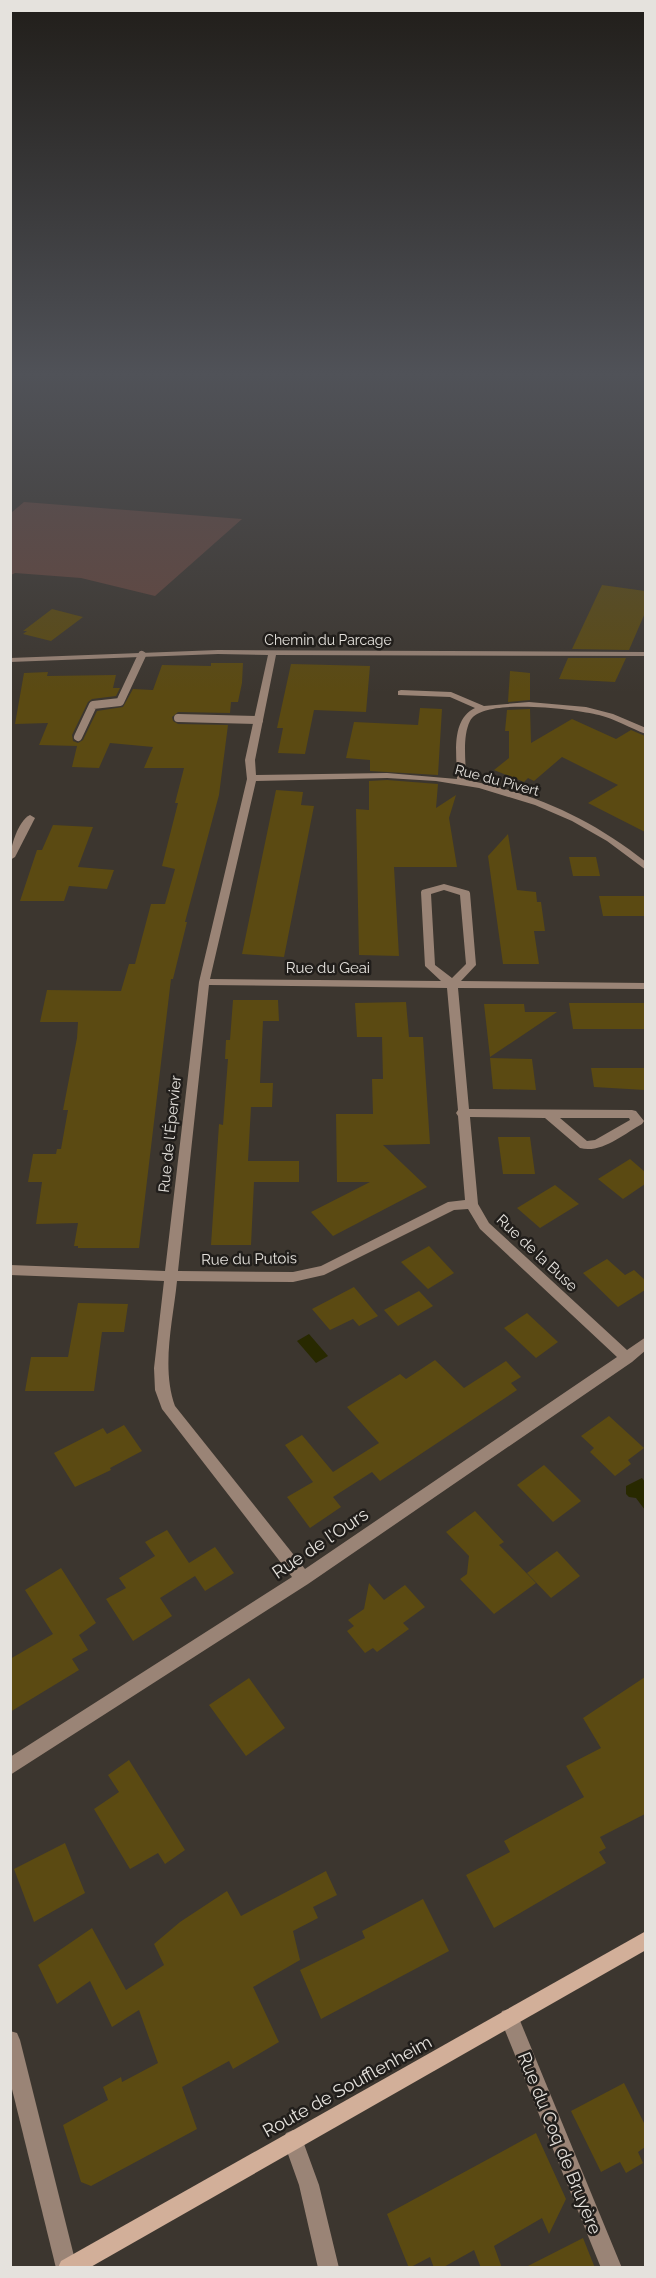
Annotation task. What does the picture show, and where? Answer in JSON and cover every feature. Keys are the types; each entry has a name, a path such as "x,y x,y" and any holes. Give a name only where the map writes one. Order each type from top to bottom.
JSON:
{"main road":[{"name":"Route de Soufflenheim","path":"67,2268 645,1940"}],"street":[{"name":"Chemin du Parcage","path":"10,660 272,653 645,654"},
{"name":"Rue de l'Épervier","path":"272,653 249,760 252,779 204,982 161,1368 162,1390 169,1408 303,1579"},
{"path":"401,693 451,695 481,708"},
{"path":"461,782 464,724 468,715 481,708 508,704 596,711 645,731"},
{"name":"Rue du Pivert","path":"252,779 263,777 387,777 461,782 519,797 568,815 610,839 645,867"},
{"path":"10,857 30,818"},
{"path":"444,887 465,893 471,965 452,984 430,966 426,892 444,887"},
{"name":"Rue du Geai","path":"204,982 645,986"},
{"name":"Rue de la Buse","path":"452,984 472,1204 484,1226 627,1358"},
{"path":"462,1113 547,1113 632,1114 638,1121 597,1144 584,1145 547,1113"},
{"name":"Rue du Putois","path":"10,1270 171,1276 293,1277 324,1270 452,1205 472,1204"},
{"name":"Rue de l'Ours","path":"10,1767 303,1579 627,1358 645,1342"},
{"name":"Rue du Coq de Bruyère","path":"509,2018 612,2268"},
{"path":"10,2040 67,2268"},
{"path":"293,2140 309,2185 329,2268"}],"lane":[{"path":"78,737 93,705 120,702 142,655"},
{"path":"178,718 259,720"}],"shaded area":[{"path":"24,502 242,519 155,596 81,578 15,573 11,575 11,513"},
{"path":"309,1334 328,1356 316,1363 297,1341"},
{"path":"642,1478 645,1482 645,1510 636,1498 626,1494 626,1486"}],"building":[{"path":"602,585 645,591 645,613 629,650 572,649"},
{"path":"52,609 83,617 51,641 23,634 27,631 23,631"},
{"path":"568,658 626,658 615,682 559,679"},
{"path":"211,663 243,663 242,683 238,702 231,702 230,713 178,712 172,717 173,721 178,724 228,725 219,795 185,922 187,922 173,979 171,979 139,1248 78,1248 74,1246 78,1223 36,1224 42,1182 28,1182 33,1154 56,1154 57,1149 61,1149 68,1110 63,1110 77,1038 78,1022 40,1022 47,990 121,991 129,964 135,964 151,904 165,904 175,869 162,866 178,803 175,803 184,768 144,768 153,747 110,743 99,768 72,767 77,746 39,745 48,723 15,724 24,673 48,672 47,676 116,675 113,688 120,688 116,696 92,699 88,702 72,735 73,741 78,743 83,740 97,711 123,707 133,689 153,690 162,665 211,666"},
{"path":"291,664 370,666 366,712 314,710 305,754 278,753 283,728 277,728"},
{"path":"510,671 530,673 530,700 508,702"},
{"path":"420,708 442,709 438,775 370,771 370,760 346,758 354,722 418,725"},
{"path":"530,709 531,743 572,719 616,739 631,730 645,736 645,832 588,803 618,785 562,757 534,781 528,778 524,782 494,770 509,758 509,731 505,731 507,710"},
{"path":"369,781 438,784 436,808 456,795 449,818 457,867 394,867 399,956 359,955 356,809 369,810"},
{"path":"276,790 303,792 301,805 314,806 284,957 242,954"},
{"path":"53,825 93,827 78,867 114,870 107,889 69,886 64,901 20,901 37,850 42,850"},
{"path":"508,834 517,890 536,892 537,902 541,902 545,931 534,931 539,964 503,964 488,856"},
{"path":"569,857 596,857 600,876 573,876"},
{"path":"599,896 645,896 645,916 603,916"},
{"path":"233,1000 278,1000 279,1021 263,1021 260,1083 273,1083 272,1107 251,1107 248,1161 299,1161 299,1182 254,1182 251,1245 211,1245 219,1124 223,1125 228,1059 225,1059 226,1040 230,1040"},
{"path":"406,1002 409,1037 423,1037 430,1144 383,1145 427,1187 333,1236 311,1212 370,1182 337,1182 336,1114 373,1114 372,1079 383,1079 382,1037 357,1037 355,1003"},
{"path":"569,1003 645,1003 645,1029 573,1029"},
{"path":"484,1004 524,1004 525,1012 557,1012 490,1057"},
{"path":"490,1058 532,1059 536,1090 493,1089"},
{"path":"591,1068 645,1068 645,1090 594,1087"},
{"path":"498,1137 530,1137 535,1174 503,1174"},
{"path":"630,1159 645,1172 645,1184 623,1199 598,1179"},
{"path":"555,1185 579,1204 540,1228 517,1208"},
{"path":"429,1246 454,1273 428,1289 401,1262"},
{"path":"607,1259 625,1275 634,1270 645,1280 645,1290 618,1307 583,1273"},
{"path":"354,1287 378,1316 359,1326 353,1319 330,1330 312,1309"},
{"path":"419,1291 433,1306 398,1326 384,1310"},
{"path":"78,1303 128,1304 124,1332 102,1332 94,1391 25,1391 31,1357 68,1357"},
{"path":"527,1313 558,1342 536,1358 504,1328"},
{"path":"435,1360 464,1388 506,1361 521,1377 511,1383 517,1390 380,1481 372,1472 333,1497 341,1507 310,1528 287,1497 313,1482 285,1445 302,1435 333,1472 379,1443 347,1407 400,1374 406,1379"},
{"path":"609,1416 644,1448 628,1460 631,1464 615,1476 590,1452 594,1448 581,1436"},
{"path":"124,1425 142,1451 110,1468 111,1470 75,1487 54,1453 103,1428 107,1434"},
{"path":"544,1465 581,1501 553,1522 517,1485"},
{"path":"475,1511 504,1542 499,1545 536,1583 494,1614 460,1579 467,1574 469,1556 446,1532"},
{"path":"167,1530 189,1563 215,1547 234,1573 205,1591 195,1576 160,1598 172,1616 133,1641 106,1599 126,1588 119,1578 155,1556 145,1542"},
{"path":"557,1551 580,1576 551,1598 527,1573"},
{"path":"61,1568 96,1623 79,1635 88,1650 72,1659 79,1670 10,1712 10,1659 53,1634 25,1590"},
{"path":"369,1583 384,1600 405,1585 425,1607 403,1623 409,1629 377,1652 373,1648 365,1653 347,1631 354,1626 348,1620 364,1609"},
{"path":"645,1677 645,1814 600,1837 606,1848 599,1852 606,1863 494,1928 466,1875 510,1852 504,1841 584,1797 566,1766 601,1748 583,1718"},
{"path":"249,1678 285,1728 246,1756 209,1705"},
{"path":"129,1760 185,1850 165,1864 158,1853 130,1869 94,1809 119,1792 108,1775"},
{"path":"65,1843 85,1893 34,1922 14,1869"},
{"path":"326,1871 337,1895 313,1907 318,1918 293,1931 300,1960 253,1987 279,2042 233,2069 229,2061 182,2087 197,2129 91,2186 81,2182 63,2125 108,2100 103,2087 121,2077 122,2082 158,2063 139,2010 112,2027 90,1981 57,2004 38,1965 92,1928 126,1990 164,1965 154,1944 180,1922 227,1891 241,1916"},
{"path":"423,1899 449,1951 321,2019 300,1970 365,1938 362,1931"},
{"path":"624,2083 645,2125 645,2147 638,2152 643,2163 626,2173 620,2162 601,2172 571,2111"},
{"path":"536,2133 566,2199 549,2234 542,2218 494,2246 502,2268 481,2268 474,2250 442,2268 434,2268 430,2257 409,2268 387,2214"},
{"path":"583,2238 595,2268 524,2268"}]}
